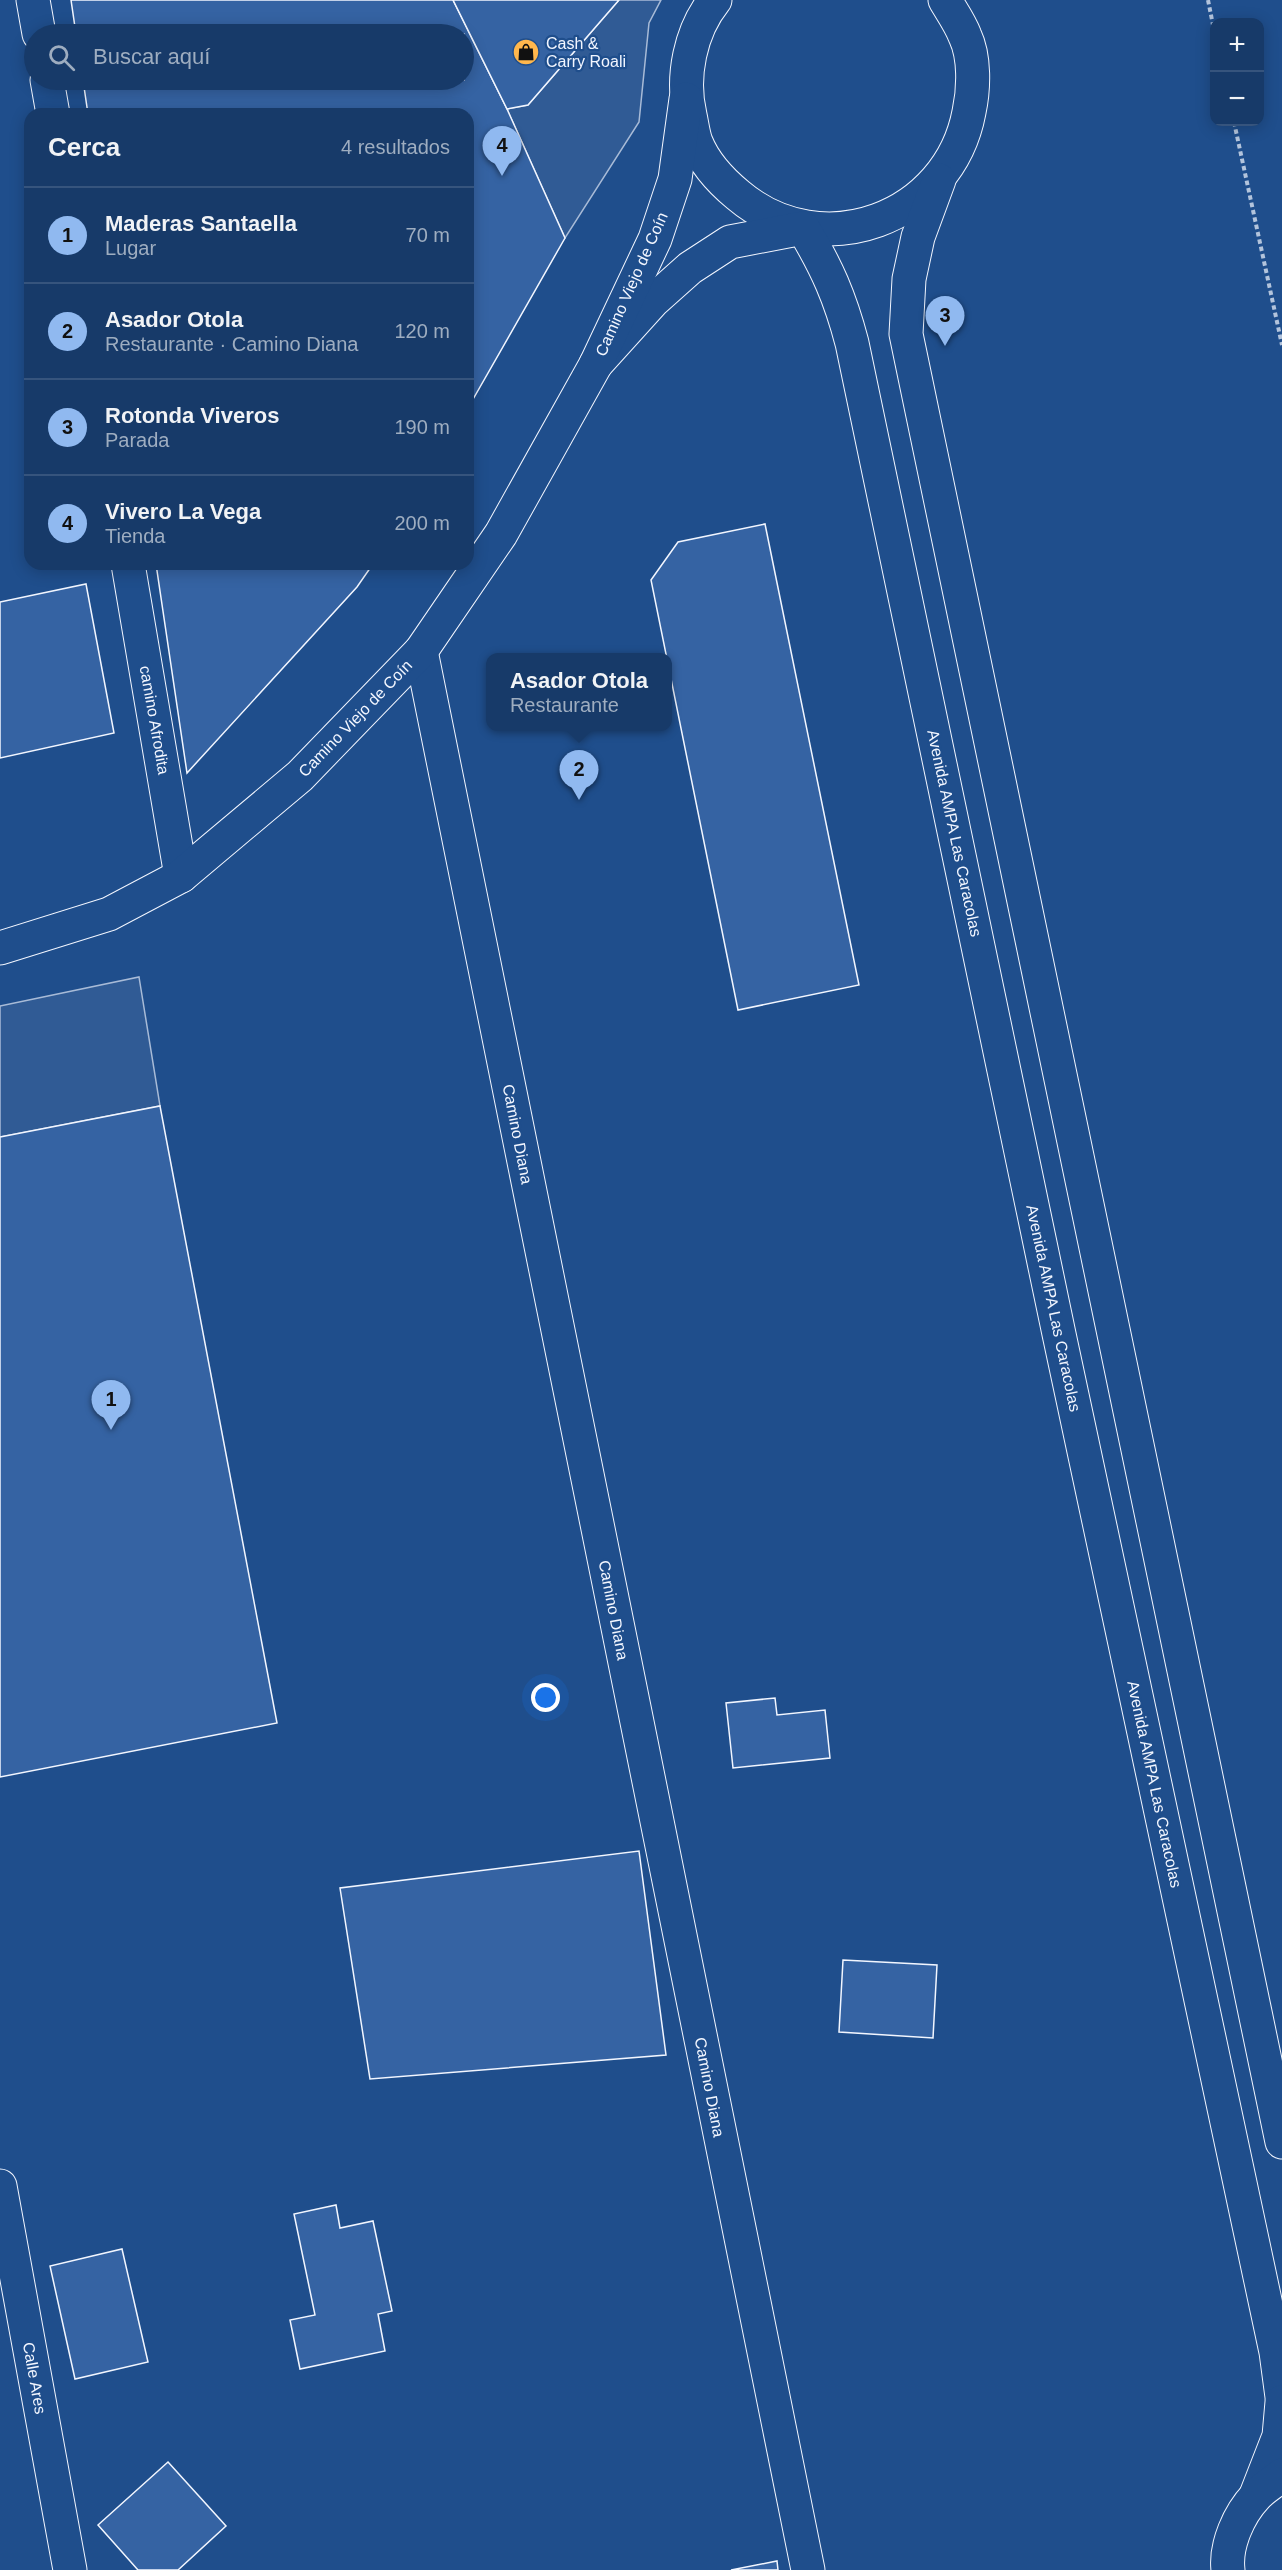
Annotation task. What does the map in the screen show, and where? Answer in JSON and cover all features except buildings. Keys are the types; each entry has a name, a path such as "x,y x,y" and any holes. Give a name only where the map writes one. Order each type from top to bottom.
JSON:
{"street":[{"path":"33,0 37,24"},
{"name":"Camino Viejo de Coín","path":"0,948 109,914 181,876 300,776 421,651 501,534 596,364 658,229 675,179 686,99 689,53 706,11 715,0"},
{"name":"Camino Viejo de Coín","path":"945,0 966,37"},
{"name":"Camino Viejo de Coín","path":"596,364 653,301 690,267 730,242 803,228 853,228 900,212 939,180 965,136 974,87 966,37 968,0"},
{"path":"48,90 51,108"},
{"name":"Camino Viejo de Coín","path":"686,99 697,143 721,181 755,210 803,228"},
{"path":"939,180 918,237 909,279 906,334 1282,2142"},
{"name":"Avenida AMPA Las Caracolas","path":"803,228 826,267 842,303 852,343 1057,1322 1274,2340 1282,2397"},
{"name":"camino Afrodita","path":"129,570 181,876"},
{"name":"Camino Diana","path":"421,651 808,2570"},
{"name":"Calle Ares","path":"0,2186 70,2570"},
{"path":"1228,2570 1227,2563 1235,2527 1256,2495 1279,2436 1282,2402"},
{"path":"1256,2495 1282,2475"}],"path":[{"path":"1208,0 1212,18"},
{"path":"1235,126 1282,345"}],"shaded area":[{"path":"619,0 661,0 649,23 639,122 565,238 507,109 528,105"},
{"path":"139,977 160,1106 0,1137 0,1006"}],"place":[{"name":"Cash & Carry Roali","path":"526,52"},
{"name":"Vivero La Vega","path":"502,176"},
{"name":"Rotonda Viveros","path":"945,346"},
{"name":"Asador Otola","path":"579,800"},
{"name":"Maderas Santaella","path":"111,1430"}]}
